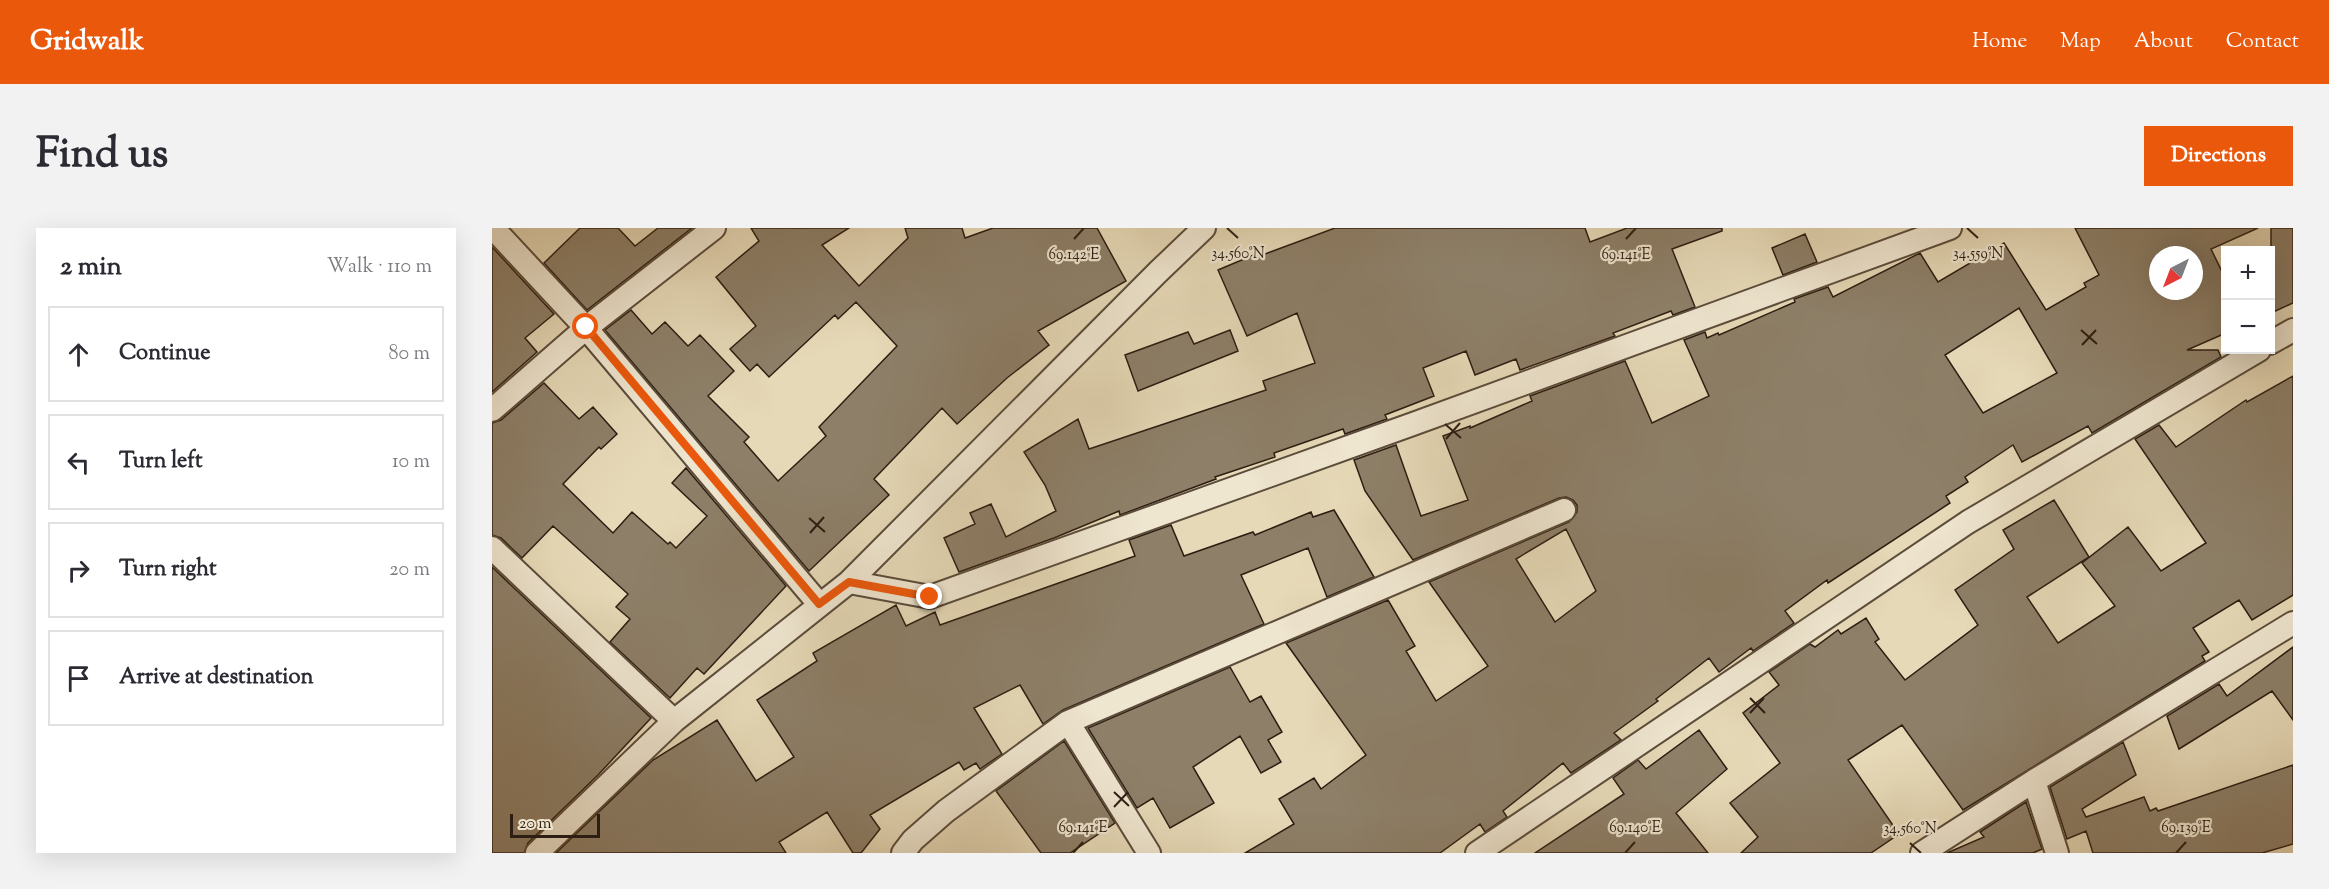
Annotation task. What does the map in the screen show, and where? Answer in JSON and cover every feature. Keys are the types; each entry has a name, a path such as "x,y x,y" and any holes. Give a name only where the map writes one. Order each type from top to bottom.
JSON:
{"street":[{"path":"493,228 586,327 819,604"},
{"path":"492,410 586,327 714,228"},
{"path":"537,853 674,721 849,582 1204,228"},
{"path":"849,582 930,597 1425,420 1950,228"},
{"path":"2275,341 2293,330"},
{"path":"1477,853 1968,522 2252,354"},
{"path":"903,853 913,840 946,811 1068,722 1564,510"},
{"path":"492,548 674,721"},
{"path":"1922,853 2034,781 2293,623"},
{"path":"1068,722 1149,853"},
{"path":"2034,781 2057,853"}],"building":[{"path":"580,228 618,228 635,246 658,228 692,228 587,310 544,263"},
{"path":"751,228 849,228 822,245 859,286 908,238 905,228 962,228 965,238 993,228 1097,228 1126,281 1038,331 1049,345 1007,378 957,424 942,408 874,479 889,495 809,571 605,330 631,310 652,334 665,322 688,346 700,335 734,371 708,396 749,437 744,442 778,481 826,436 819,427 897,346 856,302 838,319 835,315 769,377 757,364 750,371 730,349 756,326 716,277 759,241"},
{"path":"1335,228 1585,228 1590,242 1627,228 1722,228 1722,231 1672,249 1695,307 1673,315 1671,311 1613,333 1615,336 1520,370 1516,359 1475,375 1466,351 1423,368 1434,396 1385,415 1387,419 1345,434 1343,429 1274,453 1275,457 1215,477 1216,479 1120,515 1119,511 1054,538 959,572 944,538 975,524 970,513 991,504 1006,537 1056,511 1045,485 1024,452 1078,419 1089,449 1266,390 1263,381 1315,363 1297,313 1247,336 1218,270 1256,254 1257,257"},
{"path":"2075,228 2258,228 2211,249 2221,270 2221,335 2187,350 2218,350 2221,357 2092,433 2088,426 2022,462 2013,445 1965,477 1968,482 1946,496 1950,503 1828,583 1827,580 1785,611 1794,623 1753,651 1751,648 1719,672 1709,658 1656,699 1658,701 1614,733 1621,740 1571,773 1563,763 1503,811 1507,817 1485,832 1480,824 1440,853 1245,853 1294,824 1279,799 1314,778 1321,789 1366,755 1286,643 1388,600 1415,646 1406,651 1436,701 1488,666 1429,582 1569,522 1577,512 1577,505 1573,500 1566,497 1559,498 1413,560 1365,491 1354,460 1396,445 1421,516 1468,500 1443,436 1470,426 1470,428 1532,401 1530,396 1625,361 1652,423 1709,396 1684,340 1705,332 1707,338 1718,333 1719,335 1795,302 1794,299 1828,287 1833,297 1920,253 1938,282 2004,243 2046,310 2086,287 2084,283 2099,275","holes":["2019,308 2057,373 1983,413 1945,355","1566,529 1596,591 1555,622 1516,559"]},
{"path":"2271,228 2293,228 2293,303 2275,311 2275,246 2271,246"},
{"path":"1805,234 1817,262 1783,275 1772,248"},
{"path":"492,247 554,314 525,338 537,352 492,392"},
{"path":"1230,330 1238,351 1138,391 1125,355 1188,332 1194,344"},
{"path":"2293,376 2293,595 2252,620 2239,600 2193,628 2209,652 2202,656 2205,661 1963,810 1902,725 1848,760 1899,834 1871,853 1741,853 1758,837 1730,803 1780,763 1743,713 1779,685 1769,672 1810,644 1815,647 1838,630 1841,634 1866,618 1879,639 1875,642 1905,680 1978,625 1955,590 2014,549 2003,530 2054,500 2089,557 2027,597 2058,643 2115,606 2082,563 2128,527 2161,571 2206,543 2135,439 2159,425 2176,447 2246,400 2247,402"},
{"path":"544,383 579,419 593,407 617,434 601,449 599,447 563,484 613,533 632,512 668,544 670,542 676,548 707,516 672,483 686,468 786,586 704,674 697,668 670,698 610,642 630,619 616,607 628,594 553,526 522,558 501,538 492,535 492,423 501,420"},
{"path":"1334,510 1374,577 1327,597 1308,548 1241,575 1264,624 1063,710 1043,724 1020,685 974,708 1002,754 980,769 976,763 964,770 959,762 870,815 880,829 861,853 853,853 827,812 779,842 786,853 556,853 653,760 717,720 756,781 794,757 757,700 817,661 813,653 896,605 906,626 935,612 940,625 1135,556 1129,540 1171,525 1184,556 1253,532 1255,535 1311,512 1313,517"},
{"path":"492,567 651,718 598,775 528,843 524,853 492,853"},
{"path":"2293,647 2293,720 2272,691 2179,749 2167,716 2219,684 2227,696"},
{"path":"1230,667 1250,702 1261,696 1282,732 1268,740 1281,762 1261,773 1240,736 1193,767 1214,803 1170,828 1153,798 1137,808 1088,728"},
{"path":"1699,730 1727,769 1676,813 1708,853 1535,853 1624,794 1613,778 1638,760 1646,769"},
{"path":"1064,741 1115,823 1070,853 1041,853 996,791"},
{"path":"2123,742 2136,775 2082,809 2086,817 2144,797 2150,811 2156,808 2158,811 2293,765 2293,844 2262,853 2093,853 2086,831 2067,839 2050,787"},
{"path":"2026,802 2042,849 2033,853 1947,853 1984,837 1980,832"}],"route":[{"path":"586,327 819,604 849,582 930,597"}]}
